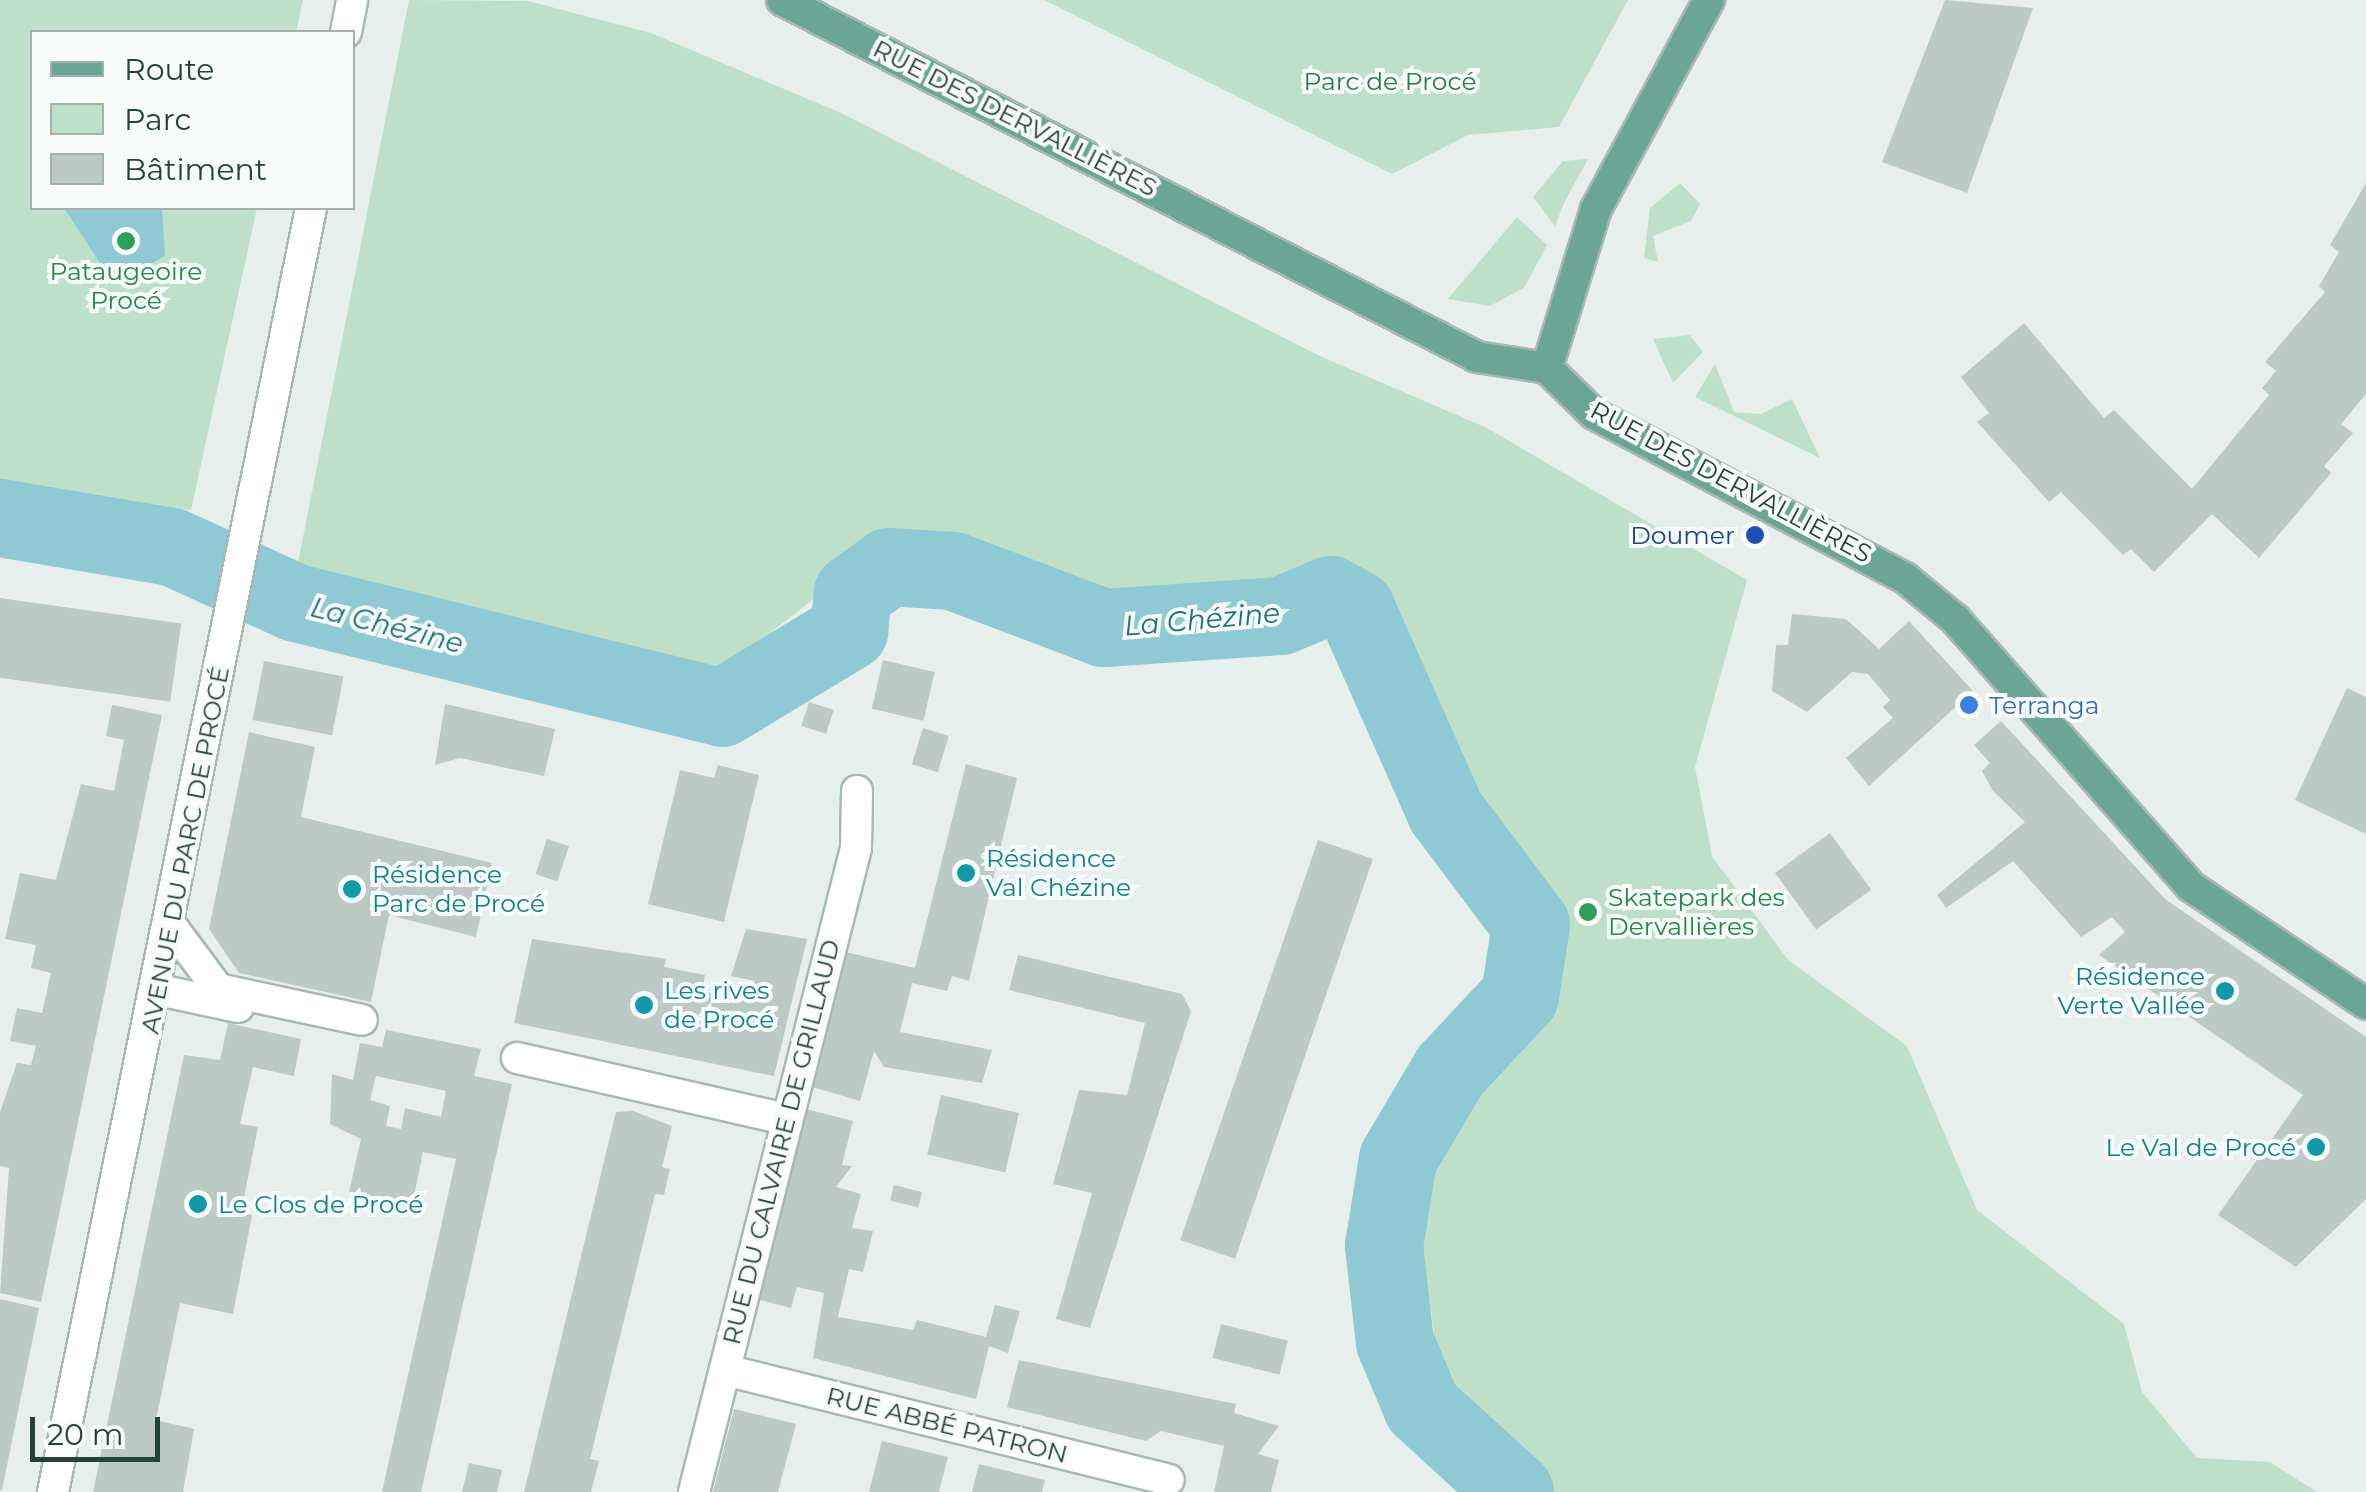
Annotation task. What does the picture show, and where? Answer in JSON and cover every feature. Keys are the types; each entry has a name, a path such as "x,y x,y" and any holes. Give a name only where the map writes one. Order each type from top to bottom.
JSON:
{"main road":[{"name":"RUE DES DERVALLIÈRES","path":"782,0 1478,357 1547,368 1594,414 1905,578 1955,620 2190,886 2366,1004"},
{"path":"1547,368 1596,209 1709,0"}],"street":[{"path":"346,30 352,0"},
{"name":"AVENUE DU PARC DE PROCÉ","path":"53,1492 172,927 234,589 311,210"},
{"name":"RUE DU CALVAIRE DE GRILLAUD","path":"694,1492 784,1119 856,848 858,791"},
{"path":"159,990 368,1028 218,989 172,927"},
{"path":"518,1058 784,1119"},
{"name":"RUE ABBÉ PATRON","path":"724,1370 1169,1480"}],"green space":[{"path":"0,0 303,0 296,30 30,30 30,210 257,210 191,510 28,492 0,497"},
{"path":"409,0 528,1 651,33 839,112 1320,356 1487,428 1747,580 1695,767 1712,856 1788,960 1907,1046 1977,1210 2124,1324 2142,1392 2197,1458 2270,1462 2317,1492 1539,1492 1447,1421 1412,1180 1516,1030 1548,962 1531,907 1459,804 1380,609 1350,572 1277,604 1117,611 910,543 851,570 712,678 296,573"},
{"name":"Parc de Procé","path":"1044,0 1628,0 1559,127 1468,135 1392,174"},
{"path":"1588,159 1555,226 1533,197 1563,161"},
{"path":"1680,183 1700,204 1691,221 1653,236 1658,262 1644,258 1650,208"},
{"path":"1517,217 1547,245 1524,288 1490,306 1448,299"},
{"path":"1690,335 1703,352 1673,383 1653,339"},
{"path":"1715,364 1734,412 1761,414 1792,399 1820,458 1695,397"}],"water":[{"name":"Pataugeoire Procé","path":"65,210 162,210 165,256 136,272 100,263"}],"building":[{"path":"1945,0 2033,8 1967,193 1882,162"},
{"path":"2366,183 2366,394 2341,424 2353,433 2324,466 2331,473 2259,558 2212,514 2154,572 2131,549 2123,555 2061,492 2049,502 1977,422 1989,413 1961,377 2024,323 2104,418 2114,410 2192,489 2269,395 2262,388 2276,371 2265,362 2325,292 2319,286 2339,252 2330,245"},
{"path":"0,598 181,623 170,702 0,678"},
{"path":"1792,614 1846,619 1879,649 1909,621 1973,691 1869,786 1846,758 1893,718 1883,707 1890,700 1868,674 1852,672 1807,712 1772,691 1776,645 1788,645"},
{"path":"883,660 935,672 923,721 872,709"},
{"path":"264,661 344,676 332,735 253,720"},
{"path":"2347,688 2366,697 2366,834 2295,800"},
{"path":"809,702 834,710 826,734 801,726"},
{"path":"445,704 555,729 544,776 460,758 435,765"},
{"path":"112,705 162,715 41,1302 0,1293 9,1168 0,1166 0,1112 17,1063 31,1065 36,1046 10,1041 17,1008 42,1013 51,973 31,968 36,945 5,939 20,873 56,880 81,784 114,791 124,740 106,736"},
{"path":"2001,721 2165,899 2366,1037 2366,1199 2296,1267 2218,1215 2303,1095 2099,955 2125,932 2112,917 2081,937 2013,861 1946,908 1937,895 2025,822 1993,791 1982,771 1990,763 1974,745"},
{"path":"923,728 949,736 938,772 912,764"},
{"name":"Résidence Parc de Procé","path":"249,732 315,747 301,817 492,863 476,937 389,915 371,1002 239,973 209,929"},
{"path":"966,764 1017,778 969,981 952,976 947,991 912,983 900,1032 992,1050 982,1083 884,1067 874,1051 860,1101 812,1087 845,952 915,968"},
{"path":"718,765 759,775 724,922 648,904 680,770 714,778"},
{"path":"1830,833 1871,890 1816,930 1775,873"},
{"path":"547,839 569,846 557,881 536,874"},
{"path":"1318,840 1373,859 1235,1259 1180,1240"},
{"name":"Les rives de Procé","path":"746,929 807,939 774,1076 514,1023 532,939 666,959 664,967 705,975 702,991 750,1000 755,981 731,976"},
{"path":"1018,955 1182,994 1191,1011 1090,1328 1056,1319 1092,1193 1053,1184 1079,1090 1127,1095 1145,1023 1009,990"},
{"path":"228,1023 301,1039 294,1076 253,1067 240,1124 258,1127 241,1213 252,1215 233,1314 180,1303 156,1420 194,1429 183,1492 93,1492 184,1055 220,1060"},
{"path":"386,1030 481,1049 474,1076 512,1084 421,1492 382,1492 456,1159 423,1152 412,1206 349,1192 361,1139 330,1124 332,1074 353,1080 360,1043 382,1047","holes":["376,1076 446,1091 441,1117 405,1108 401,1129 386,1126 390,1106 370,1100"]},
{"path":"941,1095 1019,1113 1005,1172 927,1154"},
{"path":"806,1109 853,1121 842,1165 852,1166 836,1187 861,1194 852,1228 873,1231 863,1272 849,1269 838,1317 913,1330 917,1320 986,1337 995,1305 1020,1311 1008,1353 989,1346 976,1399 813,1358 824,1293 797,1287 791,1308 760,1300"},
{"path":"633,1111 672,1126 662,1167 670,1169 664,1195 655,1194 590,1459 599,1461 591,1492 524,1492 616,1112"},
{"path":"894,1185 922,1192 918,1208 890,1201"},
{"path":"0,1299 39,1308 2,1490 0,1490"},
{"path":"1221,1324 1288,1341 1279,1375 1213,1358"},
{"path":"1019,1360 1236,1404 1234,1413 1279,1426 1258,1454 1279,1460 1271,1492 1214,1492 1224,1446 1161,1431 1146,1441 1007,1407"},
{"path":"734,1409 796,1424 778,1492 713,1492"},
{"path":"882,1441 948,1457 939,1492 869,1492"},
{"path":"469,1463 502,1470 497,1492 462,1492"},
{"path":"979,1464 1045,1480 1042,1492 972,1492"}],"waterway":[{"name":"La Chézine","path":"0,518 172,547 296,603 722,708 849,631 853,593 889,567 953,571 1104,628 1281,616 1331,595 1356,609 1446,812 1531,925 1520,996 1450,1071 1398,1159 1384,1246 1395,1342 1422,1407 1515,1492"}],"place":[{"name":"Pataugeoire Procé","path":"126,241"},
{"name":"Doumer","path":"1755,535"},
{"name":"Terranga","path":"1969,705"},
{"name":"Résidence Val Chézine","path":"966,873"},
{"name":"Résidence Parc de Procé","path":"352,889"},
{"name":"Skatepark des Dervallières","path":"1588,912"},
{"name":"Résidence Verte Vallée","path":"2225,991"},
{"name":"Les rives de Procé","path":"644,1005"},
{"name":"Le Val de Procé","path":"2316,1147"},
{"name":"Le Clos de Procé","path":"198,1204"}]}
